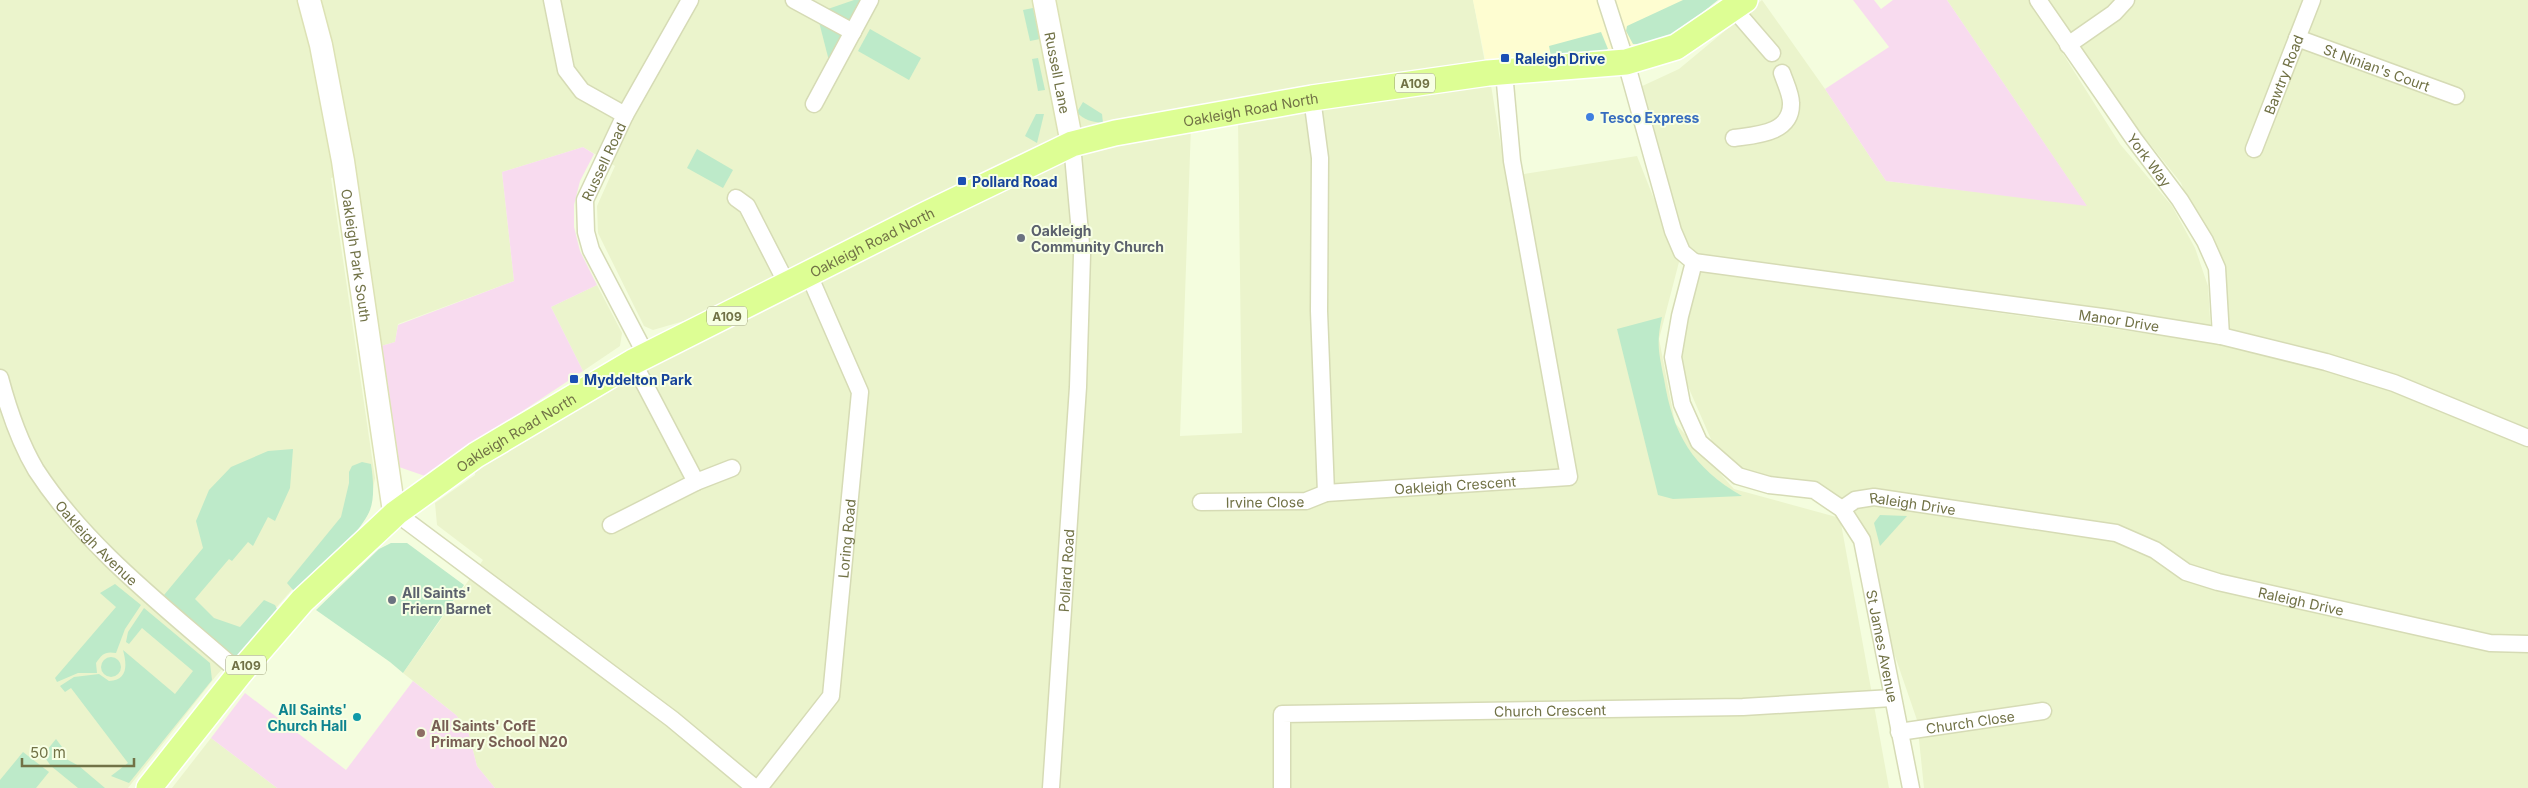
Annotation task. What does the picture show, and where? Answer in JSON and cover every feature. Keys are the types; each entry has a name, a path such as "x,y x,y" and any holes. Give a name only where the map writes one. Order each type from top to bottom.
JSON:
{"main road":[{"name":"Oakleigh Road North","path":"149,788 240,673 302,601 396,513 476,455 639,359 1072,144 1115,133 1312,98 1504,72 1626,62 1676,47 1740,4"}],"street":[{"name":"Oakleigh Park South","path":"309,0 321,45 343,162 393,506 396,513"},
{"path":"552,0 566,70 582,91 625,115"},
{"name":"Russell Road","path":"690,0 625,115 585,200 584,214 591,250 696,482"},
{"path":"794,0 853,32"},
{"path":"814,104 870,0"},
{"name":"Russell Lane","path":"1044,0 1072,144"},
{"path":"1606,0 1626,62 1673,231 1682,252 1694,262 1680,316 1673,358 1682,404 1700,442 1738,476 1768,485 1814,490 1842,509"},
{"name":"York Way","path":"2038,0 2068,45 2180,200 2205,241 2217,268 2221,336"},
{"path":"2068,45 2114,13 2126,0"},
{"name":"Bawtry Road","path":"2254,149 2312,0"},
{"path":"1740,4 1772,52"},
{"name":"St Ninian's Court","path":"2297,38 2456,96"},
{"name":"Oakleigh Crescent","path":"1326,493 1569,477 1512,161 1504,72"},
{"path":"1734,138 1770,133 1789,115 1791,102 1782,73"},
{"path":"1312,98 1320,158 1319,311 1326,493"},
{"name":"Pollard Road","path":"1051,788 1078,387 1082,255 1072,144"},
{"name":"Loring Road","path":"736,198 747,206 799,280 860,392 832,696 760,788"},
{"name":"Manor Drive","path":"1694,262 2110,318 2221,336 2326,362 2394,383 2528,438"},
{"name":"Oakleigh Avenue","path":"0,378 25,448 35,468 60,502 119,567 240,673"},
{"path":"611,525 696,482 732,468"},
{"name":"Irvine Close","path":"1201,502 1306,501 1326,493"},
{"name":"Raleigh Drive","path":"1842,509 1855,500 1874,497 2116,533 2155,550 2186,572 2218,582 2490,643 2528,644"},
{"name":"St James Avenue","path":"1842,509 1862,540 1911,788"},
{"path":"396,513 665,713 755,788"},
{"name":"Church Crescent","path":"1282,788 1282,714 1743,707 1892,698"},
{"name":"Church Close","path":"1899,732 2043,711"}],"shaded area":[{"path":"0,0 1473,0 1487,73 1115,133 1034,175 1083,154 1191,126 1180,436 1242,433 1238,120 1490,79 1506,177 1637,156 1679,262 1659,339 1675,423 1734,489 1840,518 1889,788 495,788 477,766 468,731 456,715 403,673 483,560 437,525 435,503 475,475 476,455 763,298 653,330 644,326 598,233 597,206 615,166 583,147 502,172 514,281 398,324 395,342 381,346 355,173 331,178 375,478 371,500 216,676 128,788 0,788"},
{"path":"854,0 869,0 852,20 844,20 825,10"},
{"path":"1473,0 1699,0 1711,24 1676,47 1488,73"},
{"path":"1683,0 1718,0 1668,37 1645,44 1633,44 1626,31 1627,26"},
{"path":"1762,0 1825,89 1886,181 2086,205 1947,0 2029,0 2120,144 2172,206 2195,248 2208,286 2211,335 1697,257 1685,248 1638,88 1679,69"},
{"path":"1853,0 1874,0 1881,9 1893,0 1947,0 2087,206 1886,181 1825,89 1889,47"},
{"path":"2043,0 2528,0 2528,788 1924,788 1917,720 1845,511 1720,460 1677,361 1700,271 2215,343 2220,286 2181,183 2070,44"},
{"path":"1033,8 1040,39 1030,41 1023,10"},
{"path":"819,22 838,31 842,38 833,65 828,57"},
{"path":"870,29 921,58 909,80 858,51"},
{"path":"1601,32 1608,49 1603,52 1551,56 1549,46"},
{"path":"1038,58 1045,90 1038,91 1032,59"},
{"path":"1083,102 1102,114 1103,123 1088,120 1079,115 1077,112"},
{"path":"1036,114 1044,114 1037,143 1025,136"},
{"path":"583,147 594,154 580,181 574,205 574,227 580,251 597,285 551,307 583,371 425,476 399,467 381,346 395,342 398,325 514,281 502,172"},
{"path":"697,149 733,170 723,188 687,168"},
{"path":"597,285 622,333 620,346 583,371 551,307"},
{"path":"1662,317 1659,334 1660,355 1668,399 1679,433 1698,461 1710,473 1742,496 1673,499 1658,495 1617,329"},
{"path":"293,449 290,488 275,521 268,517 253,546 248,542 232,561 229,559 195,599 214,618 240,627 264,600 275,605 278,611 241,657 235,658 192,623 164,595 203,548 196,521 209,490 231,467 268,451"},
{"path":"362,462 371,464 373,493 370,510 358,530 328,563 300,591 293,590 287,583 341,517 349,483 349,472 352,466"},
{"path":"1880,515 1907,516 1880,546 1874,523"},
{"path":"391,543 407,543 464,585 403,673 316,610 379,549"},
{"path":"115,584 141,605 125,629 116,653 109,652 100,657 96,663 97,673 78,673 57,682 55,678 116,607 100,593"},
{"path":"144,608 210,663 212,680 129,783 111,776 128,763 71,688 65,692 60,686 74,677 99,674 109,681 120,678 125,671 123,650 175,694 193,671 142,628 129,644 126,642 128,632"},
{"path":"111,657 118,660 121,667 118,674 111,677 104,674 101,667 104,660"},
{"name":"All Saints' CofE Primary School N20","path":"413,681 456,715 468,731 477,766 495,788 277,788 211,738 245,693 346,770"},
{"path":"211,738 277,788 172,788"},
{"path":"56,739 62,747 59,755 79,766 105,788 78,788 51,766 43,755"},
{"path":"23,752 49,772 36,788 0,788 0,780"}],"place":[{"name":"Raleigh Drive","path":"1505,58"},
{"name":"Tesco Express","path":"1590,117"},
{"name":"Pollard Road","path":"962,181"},
{"name":"Oakleigh Community Church","path":"1021,238"},
{"name":"Myddelton Park","path":"574,379"},
{"name":"All Saints' Friern Barnet","path":"392,600"},
{"name":"All Saints' Church Hall","path":"357,717"},
{"name":"All Saints' CofE Primary School N20","path":"421,733"}]}
